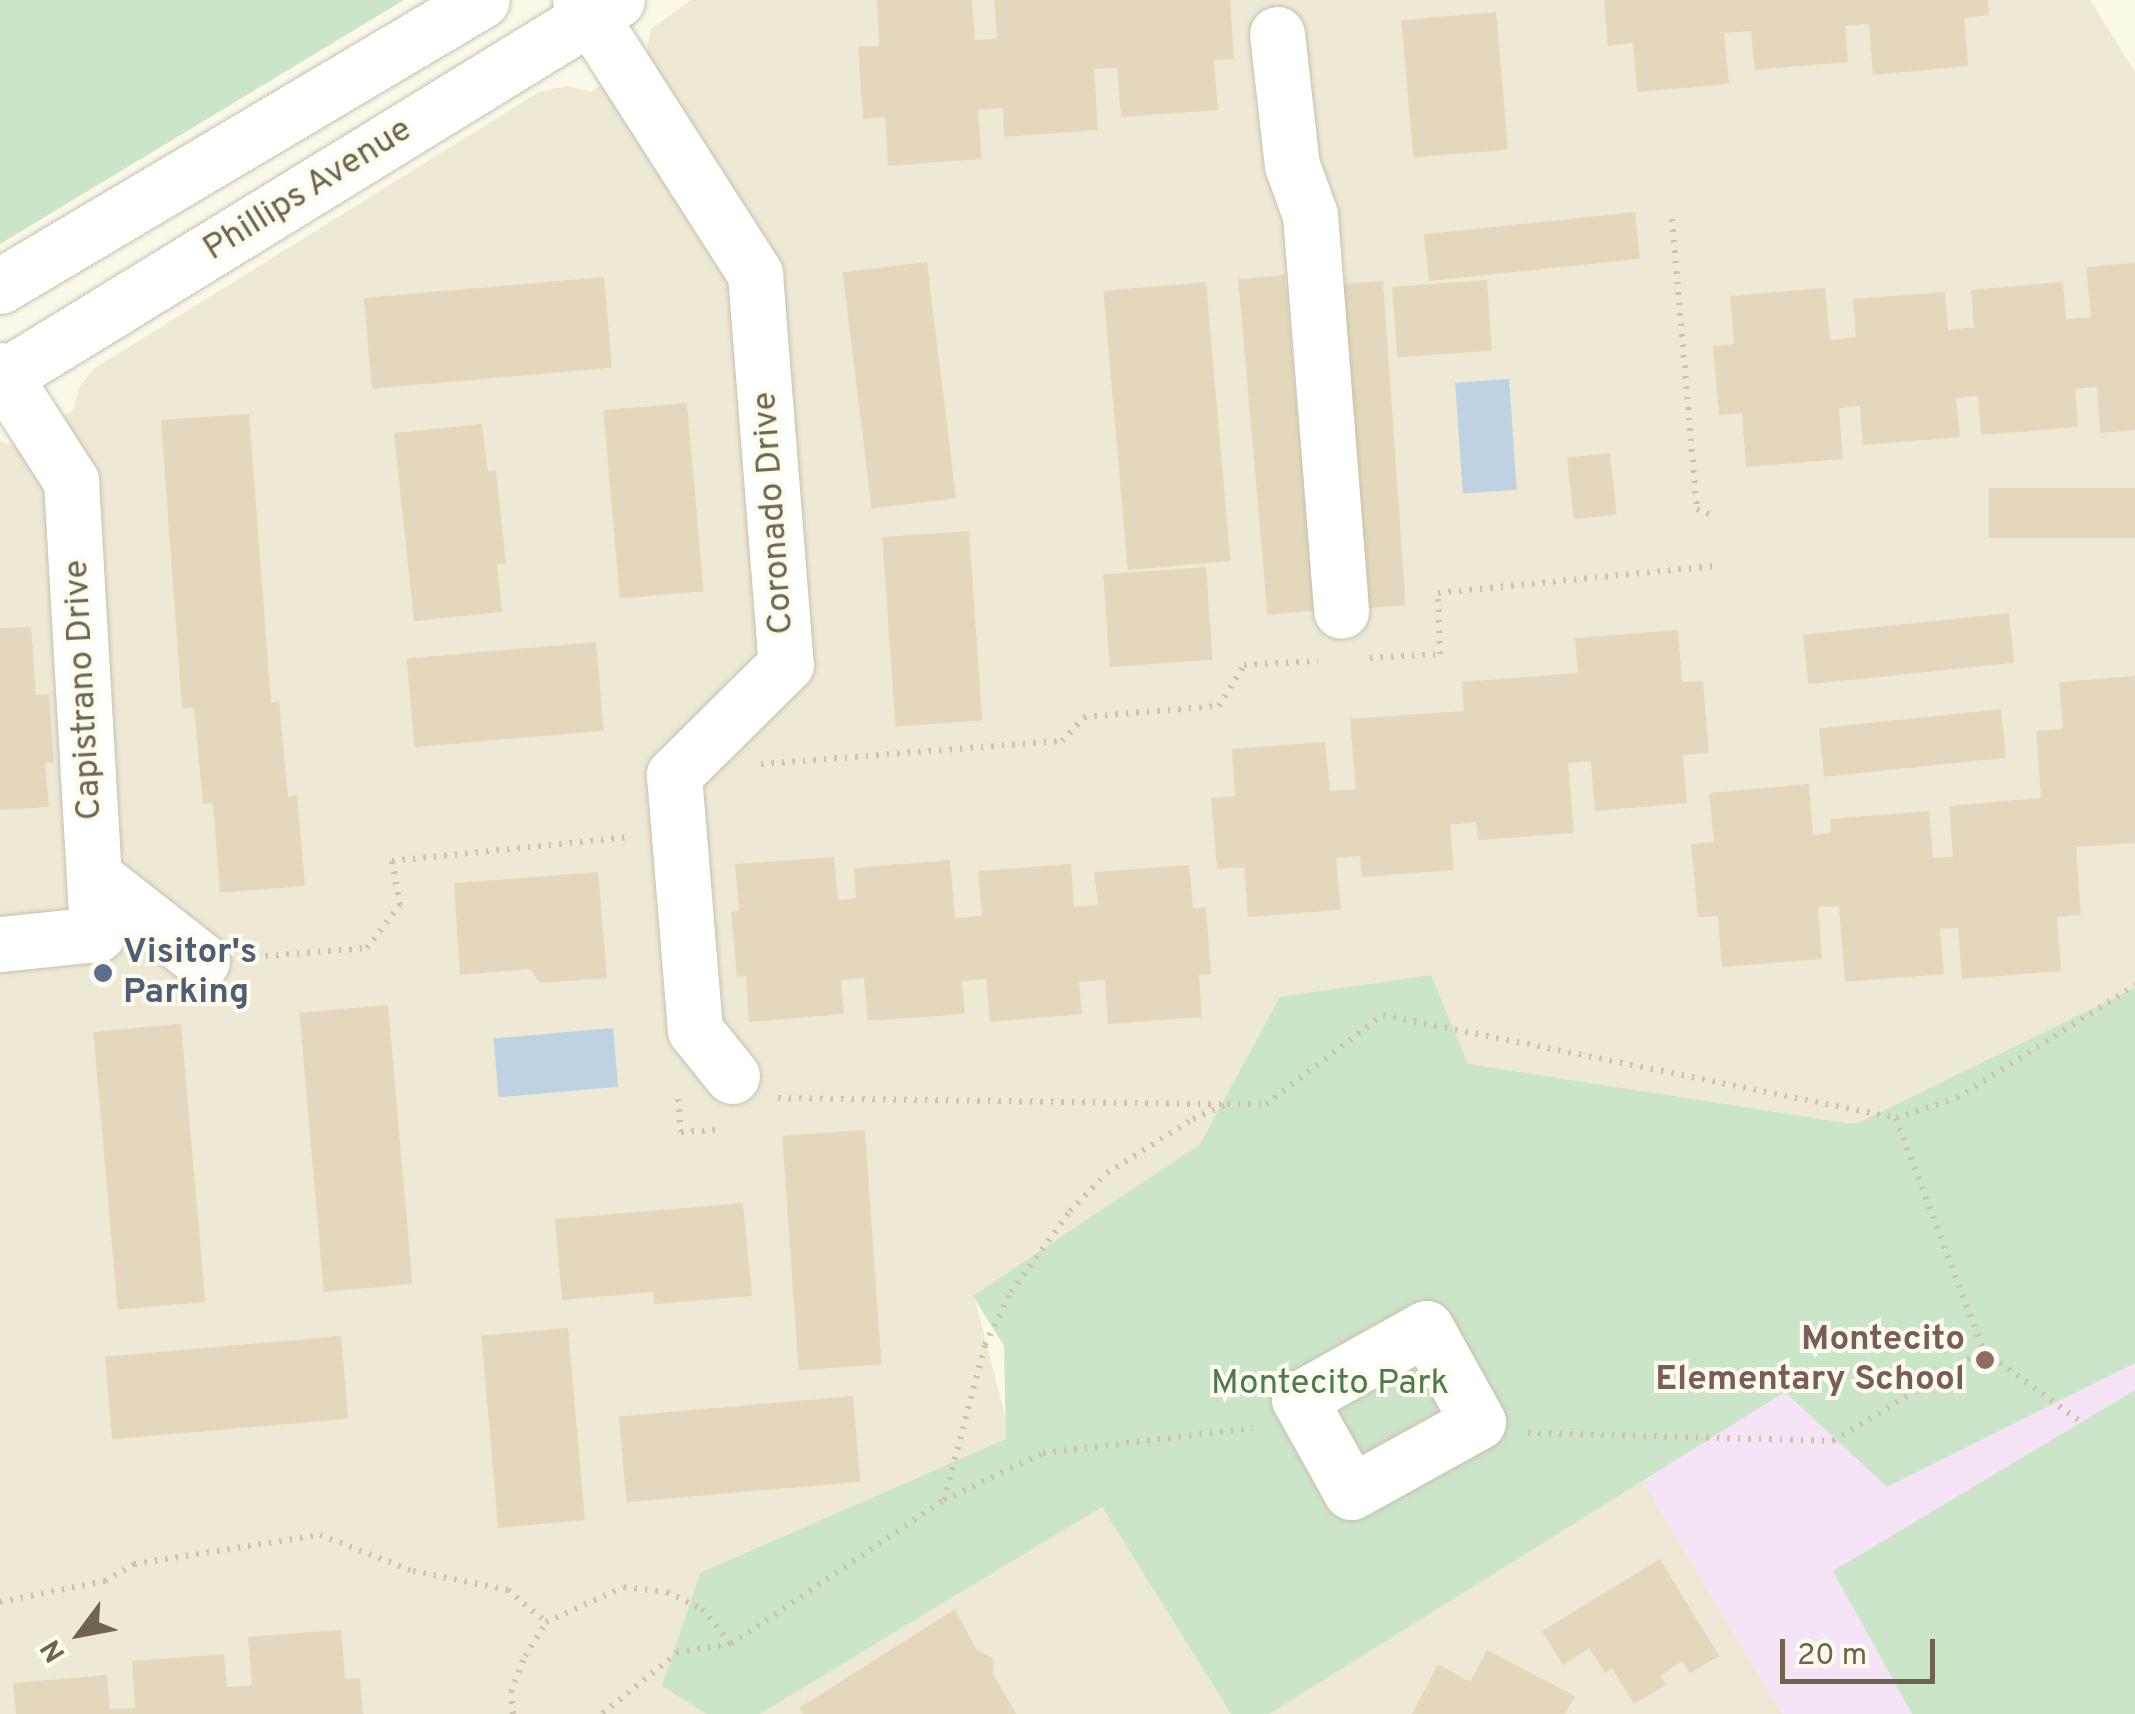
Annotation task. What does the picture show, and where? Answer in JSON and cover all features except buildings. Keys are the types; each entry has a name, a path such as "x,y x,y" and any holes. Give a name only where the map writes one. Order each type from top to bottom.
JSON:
{"street":[{"name":"Phillips Avenue","path":"0,286 482,0"},
{"name":"Phillips Avenue","path":"1,376 596,5"},
{"name":"Coronado Drive","path":"596,5 755,274 786,664 674,775 695,1030 734,1102"},
{"path":"1277,34 1292,165 1310,215 1344,643"},
{"name":"Capistrano Drive","path":"0,944 97,938 71,481 1,376"},
{"path":"95,876 202,961"},
{"path":"1426,1328 1478,1422 1351,1492 1312,1420 1299,1398 1426,1328"}],"path":[{"path":"1672,220 1697,509 1709,514"},
{"path":"722,728 756,765 1062,741 1084,717 1219,706 1244,665 1344,643 1440,654 1438,593 1714,566"},
{"path":"202,961 366,948 400,905 392,861 636,836"},
{"path":"678,1092 681,1132 734,1102 734,1096 894,1104 1266,1104 1383,1015 1896,1118 1957,1098 2135,985"},
{"path":"944,1500 970,1386 1011,1292 1070,1211 1107,1173 1227,1104"},
{"path":"1896,1118 1983,1350 2082,1423"},
{"path":"1478,1422 1527,1433 1833,1442 1983,1350"},
{"path":"602,1714 678,1652 731,1644 944,1500 1043,1453 1312,1420"},
{"path":"0,1602 106,1581 134,1564 320,1535 413,1572 508,1590 546,1622"},
{"path":"513,1714 512,1692 524,1656 546,1622 624,1587 667,1592 702,1609 731,1644"}],"shaded area":[{"path":"691,0 2090,0 2135,72 2135,999 1904,1132 1245,1129 974,1296 1013,1446 723,1714 0,1714 0,441 14,446 74,410 79,387 95,368 539,92 567,86 591,92 646,55 651,29"},
{"name":"Montecito Elementary School","path":"2135,999 2135,1714 1782,1714 1642,1480 1683,1456"},
{"path":"1642,1480 1782,1714 1269,1714"},
{"path":"1102,1507 1231,1714 760,1714"}],"green space":[{"path":"0,0 404,0 0,244"},
{"name":"Montecito Park","path":"1431,975 1468,1064 1846,1123 1858,1123 2135,988 2135,1363 1887,1487 1785,1392 1269,1714 1231,1714 1102,1507 760,1714 707,1714 662,1686 700,1573 1006,1439 1004,1346 973,1296 1200,1144 1280,997"},
{"path":"2135,1390 2135,1714 1912,1714 1833,1571"}],"water":[{"path":"1509,379 1517,490 1463,493 1455,383"},
{"path":"613,1028 618,1087 499,1097 493,1038"}],"place":[{"name":"Visitor's Parking","path":"103,973"},
{"name":"Montecito Elementary School","path":"1985,1360"}]}
